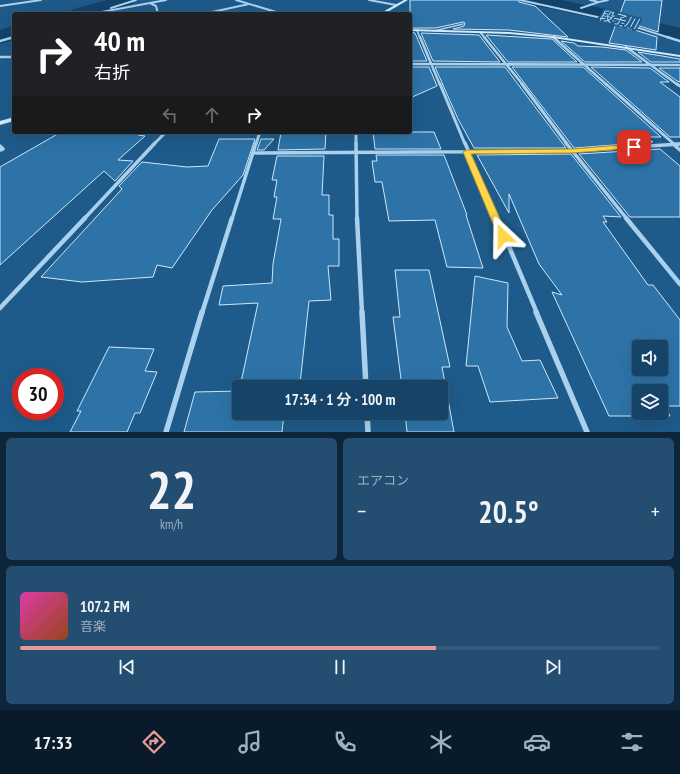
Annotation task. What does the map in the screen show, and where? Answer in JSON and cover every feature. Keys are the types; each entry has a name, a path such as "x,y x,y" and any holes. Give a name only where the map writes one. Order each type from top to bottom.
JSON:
{"street":[{"path":"0,6 41,0"},
{"path":"98,12 136,0"},
{"path":"101,12 150,1 166,0"},
{"path":"236,0 276,12"},
{"path":"369,0 396,5"},
{"path":"384,12 406,0"},
{"path":"520,0 620,22 680,41"},
{"path":"590,0 599,2"},
{"path":"581,8 608,0"},
{"path":"150,1 156,6 158,12"},
{"path":"212,12 250,4"},
{"path":"412,30 480,32 553,37 680,56"},
{"path":"417,30 467,152 587,432"},
{"path":"480,32 507,64 572,151 680,284"},
{"path":"553,37 680,150"},
{"path":"0,42 12,38"},
{"path":"626,47 680,86"},
{"path":"0,57 12,57"},
{"path":"412,64 680,65"},
{"path":"0,123 12,120"},
{"path":"0,308 164,134"},
{"path":"166,432 210,287 259,134"},
{"path":"356,134 356,194 366,380"},
{"path":"254,153 572,151 680,144"},
{"path":"0,146 3,149 0,150"},
{"path":"367,420 368,432"}],"lane":[{"path":"434,31 462,24"}],"building":[{"path":"410,0 518,0 519,2 535,6 568,37 509,30 453,29 464,26 465,23 463,22 436,28 412,28 412,12 410,12"},
{"path":"625,0 662,0 658,32 618,19"},
{"path":"616,24 657,37 656,50 609,43"},
{"path":"412,32 415,33 427,61 412,61"},
{"path":"421,33 479,35 500,62 433,61"},
{"path":"486,35 552,39 577,62 508,62"},
{"path":"561,41 574,43 578,46 626,50 642,62 585,62"},
{"path":"638,52 680,59 680,62 651,62"},
{"path":"412,67 429,67 437,86 412,97"},
{"path":"435,67 505,67 566,148 474,148 458,119"},
{"path":"512,67 583,67 661,137 646,137 653,142 574,148"},
{"path":"591,67 650,68 669,82 660,82 680,97 680,137 670,137"},
{"path":"659,68 680,68 680,82 677,81"},
{"path":"412,132 434,132 441,149 375,149 373,134 412,134"},
{"path":"58,134 139,134 138,135 145,136 118,160 133,161 115,181 104,171 0,265 0,167"},
{"path":"281,134 326,134 325,149 278,150"},
{"path":"219,139 255,139 243,175 212,210 172,268 157,265 153,277 82,282 41,277 122,189 119,186 142,162 187,167 208,166"},
{"path":"261,139 274,139 264,150 257,150"},
{"path":"660,149 680,166 680,217 630,217 579,154"},
{"path":"571,154 621,217 603,216 607,222 603,222 648,285 653,285 680,320 680,406 668,406 668,384 632,384 632,416 609,416 552,292 562,295 539,264 509,194 509,213 477,155"},
{"path":"376,155 444,155 467,215 483,268 447,267 435,220 389,221 382,182 375,182 372,161 377,161"},
{"path":"277,156 324,156 322,195 329,195 329,215 333,215 333,239 339,239 339,266 328,266 331,300 309,301 300,380 242,380 258,303 219,305 223,286 272,283 273,264 281,219 273,219 277,197 274,197 277,180 272,180"},
{"path":"395,270 429,270 450,367 442,367 444,380 401,380 393,317 400,317"},
{"path":"475,276 508,283 507,327 522,361 540,360 558,398 490,402 478,366 466,366"},
{"path":"109,347 154,349 145,371 157,372 140,413 135,413 127,432 70,432 81,411 77,411"},
{"path":"232,391 232,420 283,420 282,432 184,432 195,392"},
{"path":"448,400 454,432 407,432 406,420 448,420"}],"waterway":[{"path":"85,12 126,0"},
{"name":"段子川","path":"534,0 606,15 680,35"},
{"path":"0,37 12,34"}],"route":[{"path":"503,236 467,152 572,151 634,147"}]}
